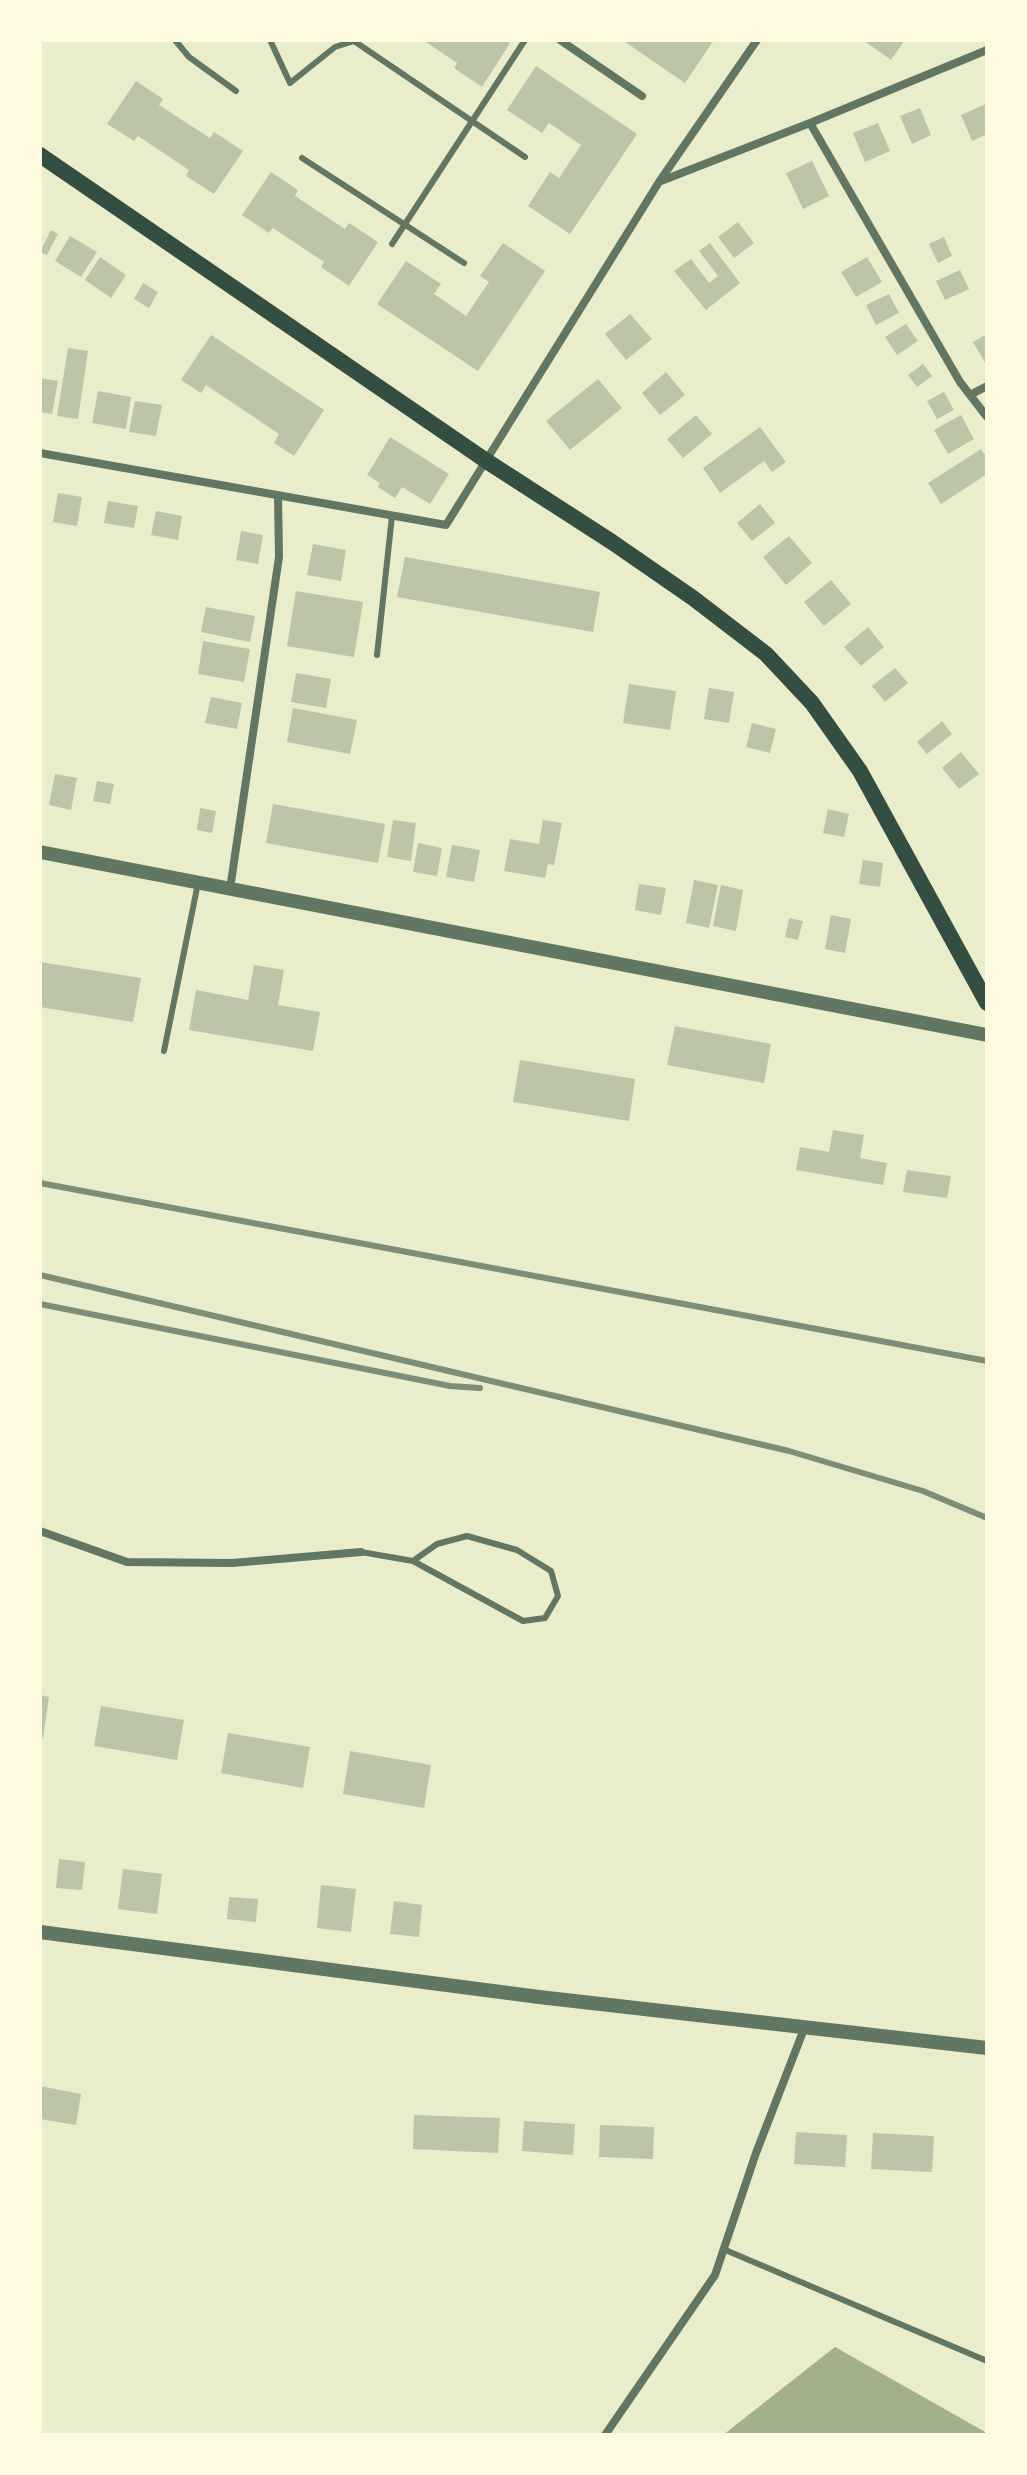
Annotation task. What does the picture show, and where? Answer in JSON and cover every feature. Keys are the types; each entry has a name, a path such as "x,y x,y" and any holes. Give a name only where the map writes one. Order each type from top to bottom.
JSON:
{"main road":[{"path":"40,155 488,462 612,542 766,654 812,703 860,771 987,1003"}],"street":[{"path":"560,40 642,96"},
{"path":"40,453 446,525 488,462 659,182 757,40"},
{"path":"659,182 987,50"},
{"path":"810,123 970,395 987,417"},
{"path":"970,395 987,386"},
{"path":"230,889 279,557 278,495"},
{"path":"40,852 987,1035"},
{"path":"40,1531 127,1562 232,1563 361,1552"},
{"path":"40,1932 539,1997 987,2048"},
{"path":"605,2435 715,2275 756,2153 804,2029"}],"lane":[{"path":"175,40 189,57 236,91"},
{"path":"270,40 290,83 335,47 354,41 525,157"},
{"path":"392,244 525,40"},
{"path":"302,158 464,263"},
{"path":"377,655 392,516"},
{"path":"164,1051 198,883"},
{"path":"361,1552 413,1561 523,1621 545,1618 558,1596 551,1571 517,1550 467,1536 437,1544 413,1561"},
{"path":"723,2249 987,2361"}],"shaded area":[{"path":"835,2347 987,2433 987,2435 723,2435"}],"building":[{"path":"423,40 505,40 510,43 482,87 454,68 457,63"},
{"path":"622,40 714,40 685,83"},
{"path":"863,40 905,40 891,60"},
{"path":"536,66 637,134 570,234 528,206 550,172 559,178 581,145 549,123 542,133 507,110"},
{"path":"136,81 163,99 159,105 210,138 214,132 243,151 214,194 186,176 189,170 138,136 134,141 107,124"},
{"path":"986,104 987,134 972,141 961,115"},
{"path":"920,108 931,135 912,144 900,116"},
{"path":"878,123 890,151 865,162 853,133"},
{"path":"812,161 829,196 803,209 786,173"},
{"path":"271,172 298,190 295,196 345,229 349,223 378,242 349,286 321,267 324,262 273,228 269,233 242,215"},
{"path":"738,222 754,243 734,258 718,237"},
{"path":"51,230 58,234 47,255 40,252"},
{"path":"70,236 97,252 81,277 55,261"},
{"path":"944,237 952,256 938,263 929,244"},
{"path":"503,243 545,271 478,371 377,304 406,261 441,284 434,294 466,316 489,282 480,276"},
{"path":"710,243 740,283 706,310 674,271 691,259 709,283 718,276 699,251"},
{"path":"100,257 126,275 111,298 85,280"},
{"path":"867,257 882,282 856,297 841,272"},
{"path":"960,270 969,289 945,300 936,281"},
{"path":"143,283 158,292 149,308 134,299"},
{"path":"889,294 899,313 876,325 866,305"},
{"path":"630,314 652,339 626,360 605,334"},
{"path":"906,324 918,341 897,355 885,337"},
{"path":"987,334 987,366 973,342"},
{"path":"211,335 324,410 294,456 274,443 279,434 206,385 201,393 181,380"},
{"path":"68,348 88,351 78,419 57,416"},
{"path":"923,364 932,376 917,387 908,375"},
{"path":"666,372 685,395 660,415 642,393"},
{"path":"40,378 58,381 52,414 40,412"},
{"path":"598,379 622,408 570,450 546,421"},
{"path":"98,391 131,397 126,429 92,423"},
{"path":"944,392 954,410 937,419 927,401"},
{"path":"135,401 162,405 156,436 129,432"},
{"path":"696,415 712,434 683,458 667,439"},
{"path":"961,415 974,439 948,454 934,430"},
{"path":"760,427 786,462 772,472 764,461 720,493 703,468"},
{"path":"390,437 449,474 430,504 402,487 395,498 367,475"},
{"path":"981,449 987,458 987,474 941,504 928,483"},
{"path":"58,493 82,497 77,526 53,522"},
{"path":"108,501 138,506 134,528 104,523"},
{"path":"760,504 775,523 752,541 737,523"},
{"path":"156,511 182,516 178,540 151,535"},
{"path":"241,531 263,535 258,564 236,560"},
{"path":"789,536 812,563 786,585 763,557"},
{"path":"313,544 346,550 341,581 307,575"},
{"path":"405,557 600,592 593,632 397,597"},
{"path":"831,580 851,604 824,626 804,602"},
{"path":"296,591 363,602 354,657 287,646"},
{"path":"206,607 255,616 250,642 201,632"},
{"path":"868,627 884,647 861,666 844,647"},
{"path":"203,641 250,649 244,682 198,674"},
{"path":"895,668 908,683 885,702 872,686"},
{"path":"296,673 331,679 326,708 291,702"},
{"path":"629,684 676,691 670,730 623,723"},
{"path":"709,688 734,692 729,723 704,719"},
{"path":"211,697 242,703 237,729 205,723"},
{"path":"293,708 357,720 350,754 287,742"},
{"path":"942,721 952,734 927,754 917,742"},
{"path":"752,723 776,729 770,753 746,747"},
{"path":"961,752 979,774 959,789 942,768"},
{"path":"55,774 77,778 71,810 49,805"},
{"path":"97,781 114,784 110,804 93,801"},
{"path":"273,804 385,824 378,863 266,843"},
{"path":"200,808 216,811 212,833 197,830"},
{"path":"828,809 849,814 844,837 823,833"},
{"path":"393,820 416,823 411,861 387,857"},
{"path":"543,820 562,823 554,865 548,864 545,878 504,871 510,839 539,844"},
{"path":"418,843 442,848 437,876 413,872"},
{"path":"452,845 480,850 474,882 446,877"},
{"path":"863,860 883,863 880,887 859,884"},
{"path":"694,880 718,885 709,928 686,923"},
{"path":"639,884 666,888 661,915 635,910"},
{"path":"721,885 743,890 736,931 713,926"},
{"path":"831,915 851,919 845,953 825,949"},
{"path":"789,918 803,921 798,940 785,937"},
{"path":"40,962 141,978 133,1022 40,1007"},
{"path":"254,965 284,970 278,1005 320,1012 313,1051 189,1030 196,990 248,1000"},
{"path":"675,1026 771,1044 764,1083 667,1065"},
{"path":"520,1060 635,1079 629,1121 513,1102"},
{"path":"833,1130 864,1135 860,1158 887,1163 883,1185 796,1170 800,1147 829,1152"},
{"path":"907,1170 951,1176 947,1198 903,1192"},
{"path":"40,1695 49,1697 43,1738 40,1737"},
{"path":"101,1706 184,1720 177,1760 94,1746"},
{"path":"228,1733 310,1747 303,1788 221,1773"},
{"path":"350,1751 431,1765 424,1808 343,1794"},
{"path":"59,1859 85,1862 82,1890 56,1888"},
{"path":"123,1869 162,1874 157,1914 118,1909"},
{"path":"321,1885 356,1889 351,1932 317,1928"},
{"path":"229,1897 258,1899 256,1922 227,1919"},
{"path":"394,1901 422,1905 419,1937 390,1934"},
{"path":"40,2086 81,2094 76,2125 40,2119"},
{"path":"414,2115 500,2118 498,2153 413,2149"},
{"path":"524,2121 575,2124 573,2155 522,2151"},
{"path":"600,2125 654,2127 653,2159 599,2157"},
{"path":"796,2132 847,2135 845,2167 794,2164"},
{"path":"873,2133 934,2136 932,2172 871,2169"}],"railway":[{"path":"40,1183 987,1361"},
{"path":"40,1275 789,1451 923,1491 987,1518"},
{"path":"40,1304 450,1386 480,1388"}]}
